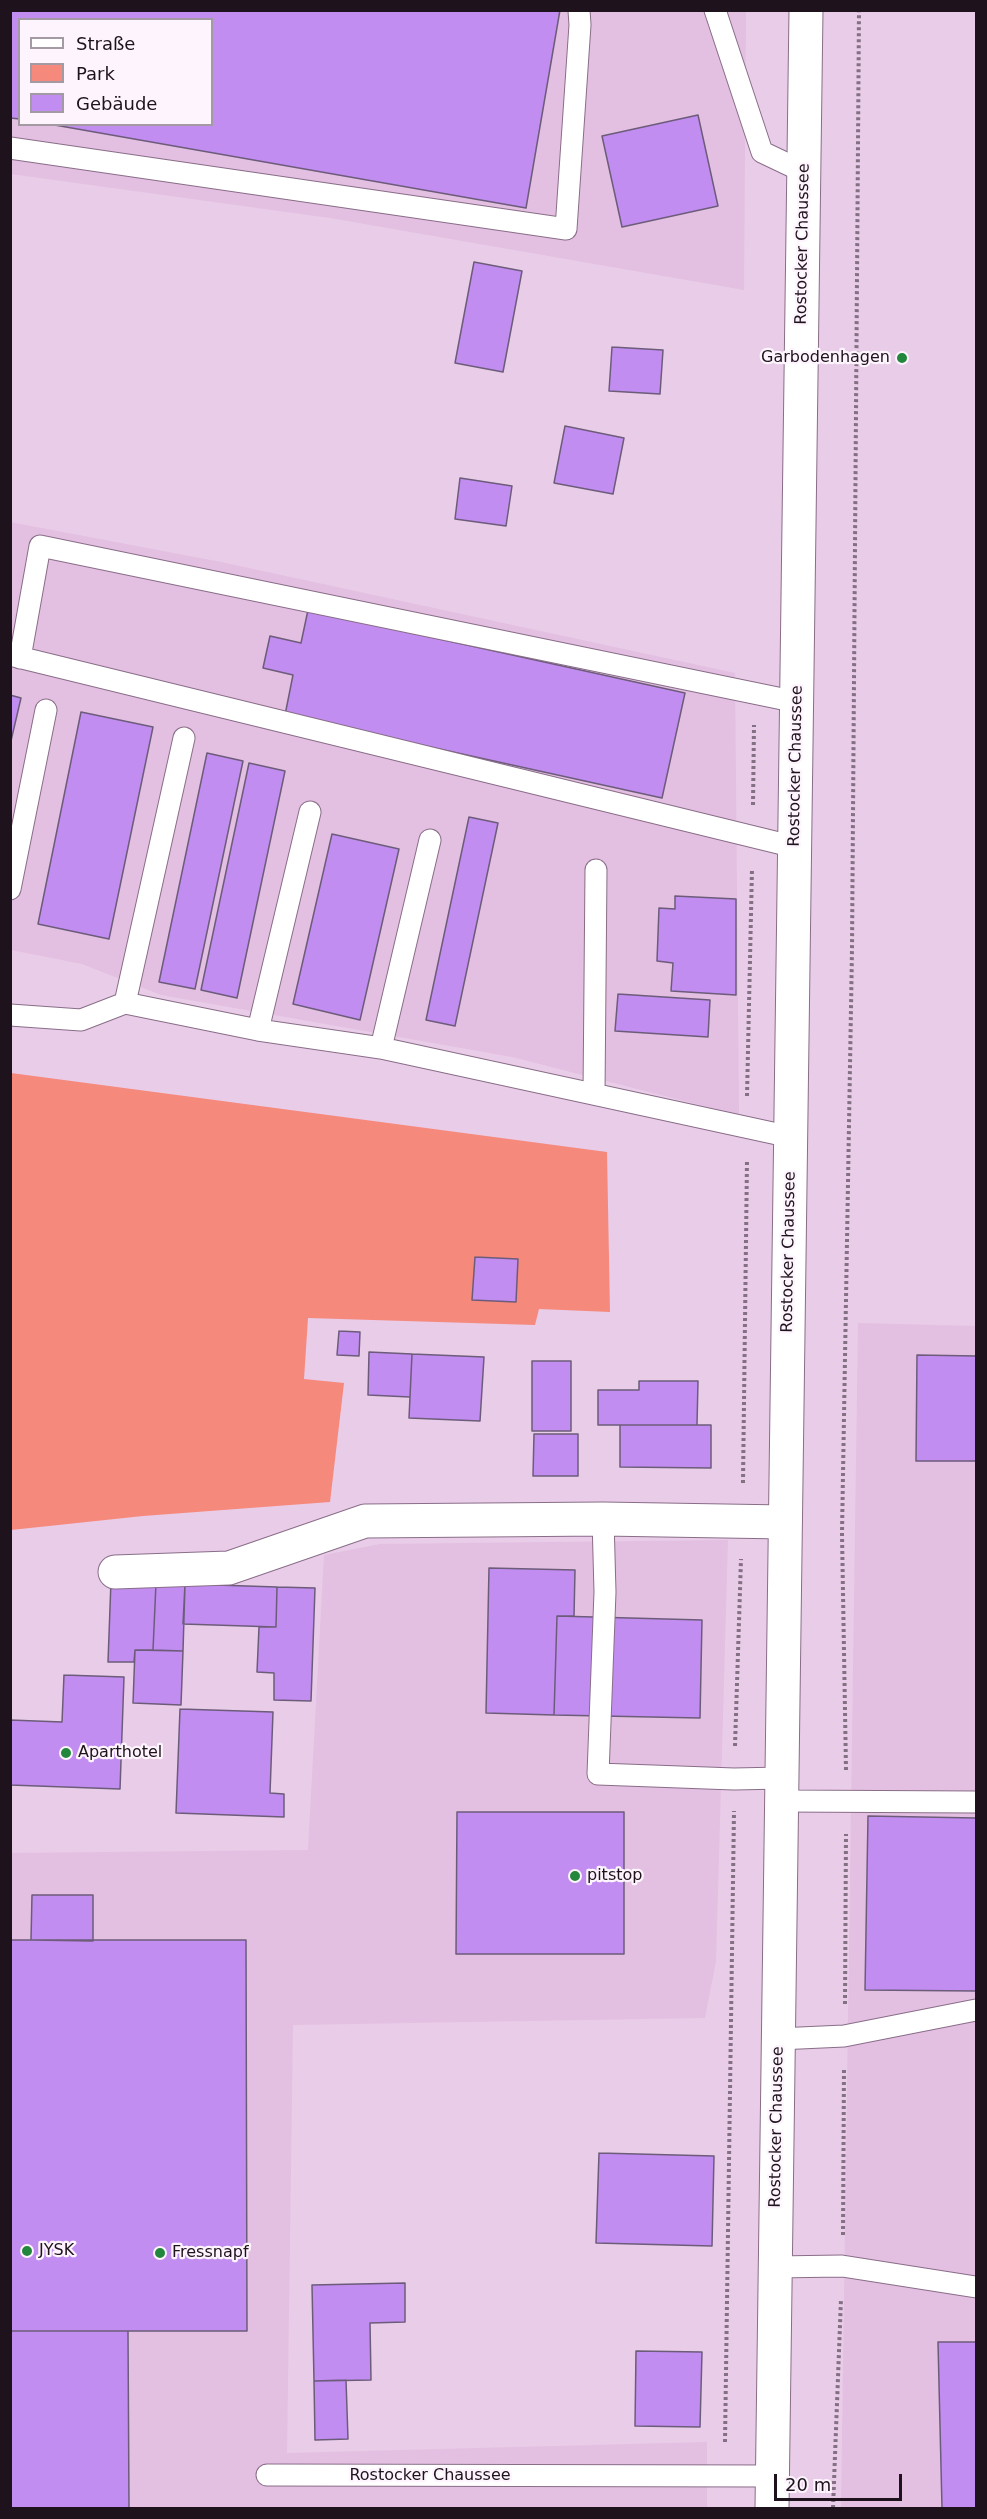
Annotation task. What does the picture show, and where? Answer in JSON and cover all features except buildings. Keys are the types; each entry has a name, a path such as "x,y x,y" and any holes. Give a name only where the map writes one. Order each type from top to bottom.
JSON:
{"main road":[{"name":"Rostocker Chaussee","path":"772,2508 806,10"},
{"path":"116,1572 229,1568 365,1521 603,1519 785,1522"}],"lane":[{"path":"10,148 567,229 580,25 579,10"},
{"path":"715,10 762,152 804,172"},
{"path":"795,847 15,656 40,546 797,702"},
{"path":"10,889 46,710"},
{"path":"125,1003 184,738"},
{"path":"258,1030 310,812"},
{"path":"381,1048 430,840"},
{"path":"594,1094 596,870"},
{"path":"10,1014 81,1020 125,1003 258,1030 381,1048 791,1137"},
{"path":"603,1519 605,1592 598,1774 734,1779 846,1801 976,1802"},
{"path":"778,2039 844,2036 976,2010"},
{"path":"775,2267 842,2266 976,2287"},
{"name":"Rostocker Chaussee","path":"267,2475 772,2476"}],"path":[{"path":"833,2508 842,2266 846,1801 842,1533 852,950 859,10"},
{"path":"725,2477 734,1779 743,1521 754,693"}],"shaded area":[{"path":"11,11 746,11 744,290 330,218 11,174"},
{"path":"10,522 221,562 735,673 739,1115 512,1057 161,995 82,964 11,950"},
{"path":"858,1323 976,1326 976,2508 841,2508"},
{"path":"728,1540 716,1961 705,2018 293,2025 287,2453 707,2442 707,2508 11,2508 10,1853 308,1850 324,1555 380,1544"}],"green space":[{"path":"11,1073 607,1152 610,1312 539,1309 535,1325 308,1318 304,1379 344,1383 330,1502 143,1516 11,1530"}],"place":[{"name":"Garbodenhagen","path":"902,358"},
{"name":"Aparthotel","path":"66,1753"},
{"name":"pitstop","path":"575,1876"},
{"name":"JYSK","path":"27,2251"},
{"name":"Fressnapf","path":"160,2253"}]}
